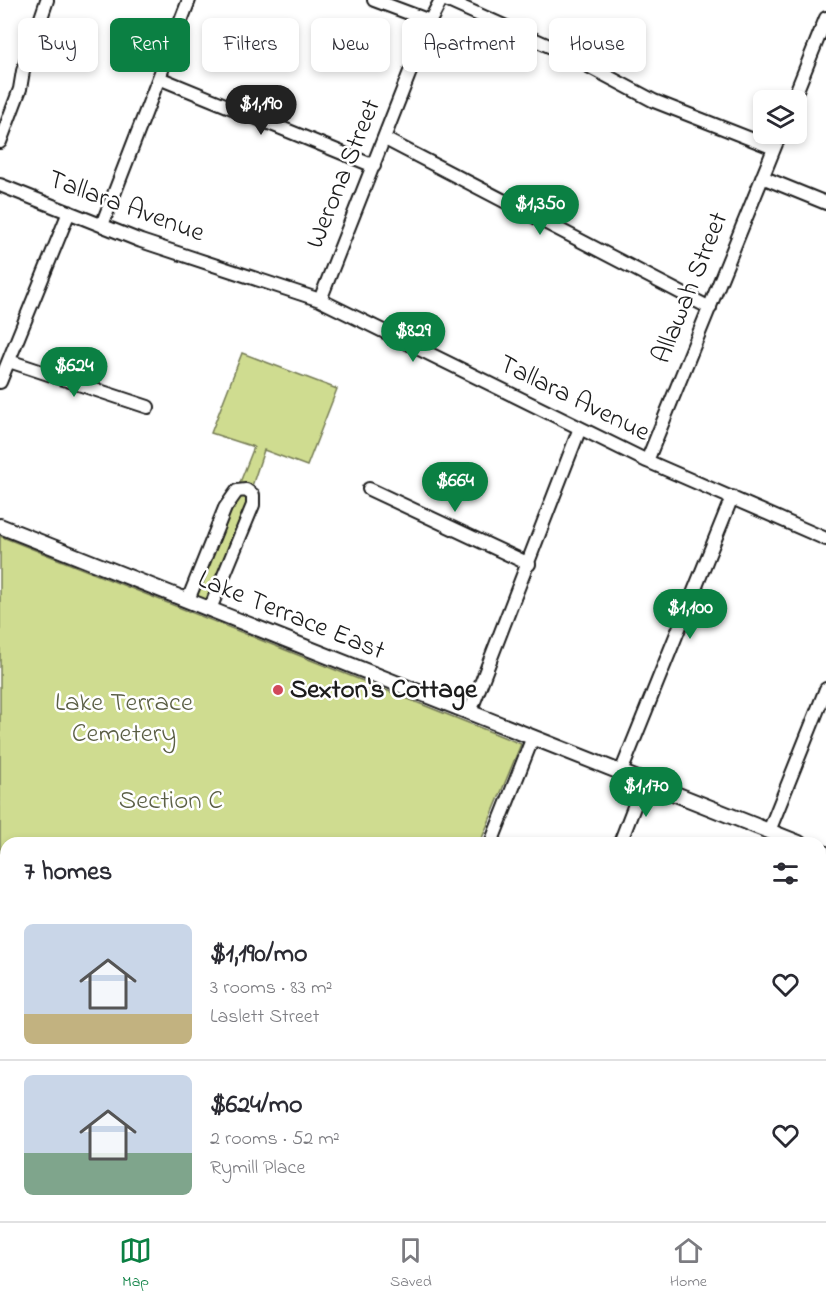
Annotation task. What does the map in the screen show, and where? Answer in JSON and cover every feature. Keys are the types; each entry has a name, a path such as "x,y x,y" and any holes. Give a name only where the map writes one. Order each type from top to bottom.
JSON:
{"street":[{"path":"0,142 20,89 23,71 47,0"},
{"path":"102,225 189,0"},
{"path":"374,0 422,18"},
{"name":"Werona Street","path":"432,18 441,0"},
{"path":"446,0 558,50 654,101 774,148"},
{"path":"797,90 826,18"},
{"name":"Werona Street","path":"320,300 411,72"},
{"path":"159,78 374,166"},
{"path":"385,139 710,308"},
{"name":"Allawah Street","path":"647,461 776,144"},
{"path":"762,177 826,203"},
{"name":"Tallara Avenue","path":"0,185 141,241 320,300 647,461 826,539"},
{"path":"0,382 69,212"},
{"path":"9,361 148,407"},
{"path":"470,712 580,428"},
{"path":"369,489 529,564"},
{"path":"188,600 225,508 237,491 246,490 253,495 253,505 210,609"},
{"path":"621,772 732,497"},
{"name":"Lake Terrace East","path":"0,526 784,837"},
{"path":"769,831 826,689"},
{"path":"493,837 533,738"},
{"path":"622,837 644,781"}],"green space":[{"path":"242,353 337,389 307,466 264,450 251,489 239,485 254,447 211,433"},
{"path":"238,494 251,496 208,606 191,600 228,508"},
{"name":"Lake Terrace Cemetery","path":"0,536 521,744 482,837 0,837"}],"place":[{"name":"Sexton's Cottage","path":"278,690"}],"park label":[{"name":"Section C","path":"171,801"}]}
